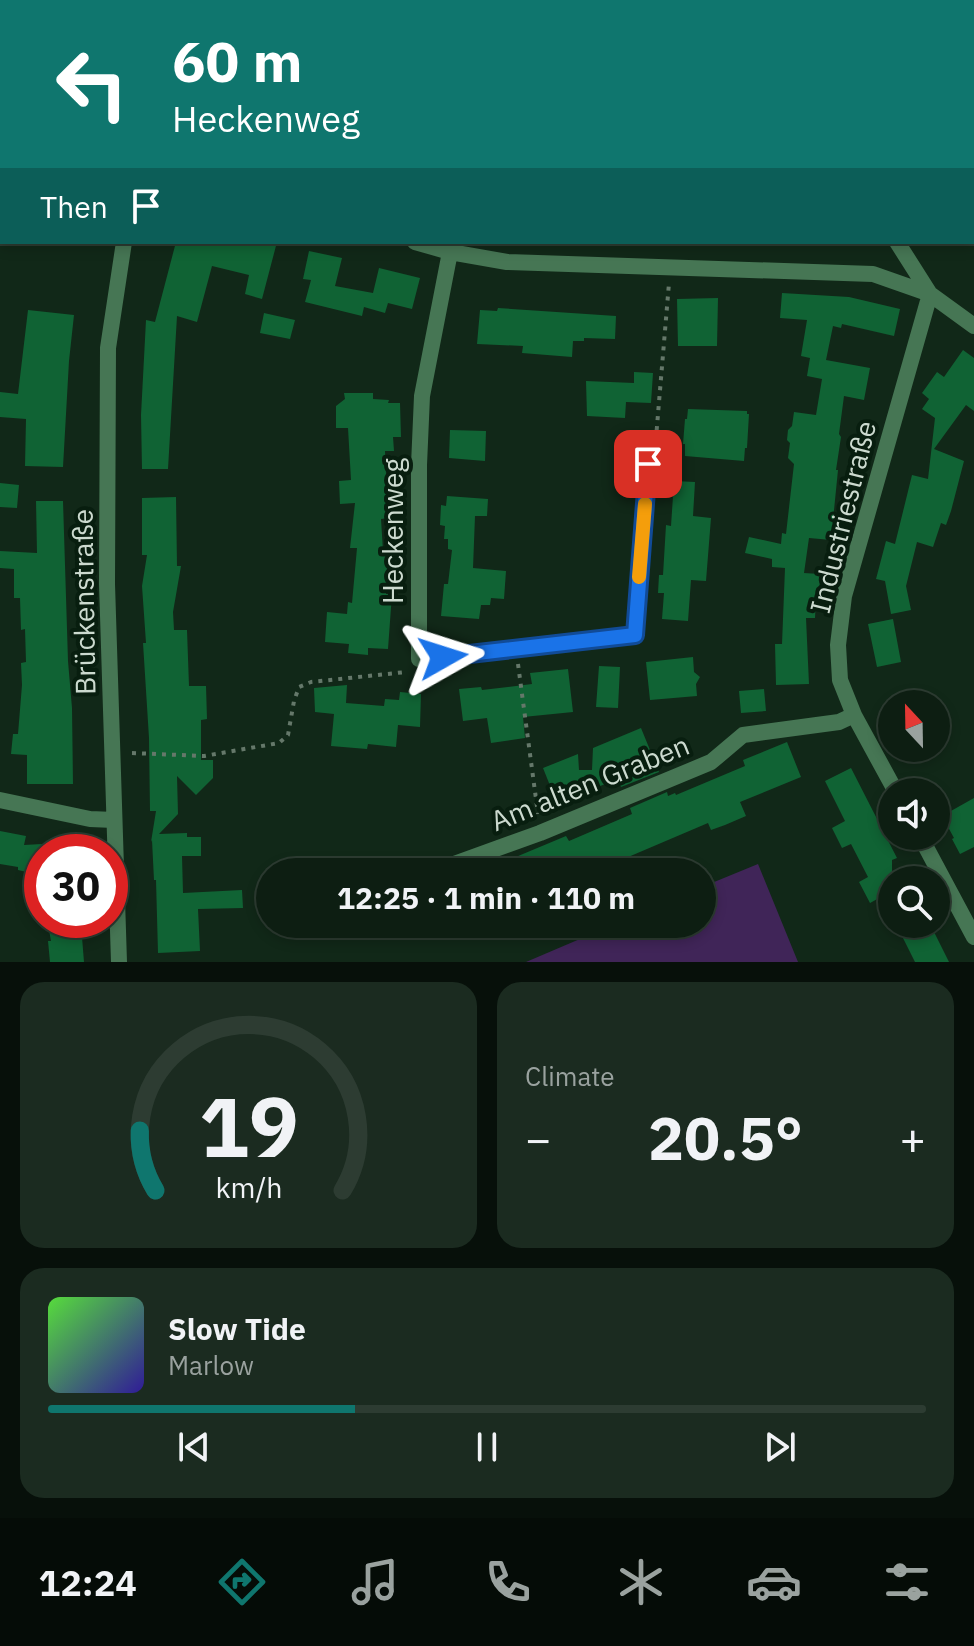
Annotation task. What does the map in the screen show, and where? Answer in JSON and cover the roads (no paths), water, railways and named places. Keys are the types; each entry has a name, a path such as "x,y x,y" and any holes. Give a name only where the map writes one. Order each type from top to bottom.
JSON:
{"street":[{"name":"Brückenstraße","path":"119,962 107,584 108,348 124,244"},
{"path":"422,244 507,262 873,274 930,294 974,326"},
{"path":"898,244 930,294"},
{"name":"Heckenweg","path":"450,252 422,396 419,659 635,635 648,464"},
{"name":"Industriestraße","path":"888,778 854,715 840,680 838,645 844,596 930,294"},
{"name":"Am alten Graben","path":"471,858 540,833 711,762 743,735 839,722 854,715"},
{"path":"0,800 90,819 114,820"},
{"path":"927,850 974,937"}]}
